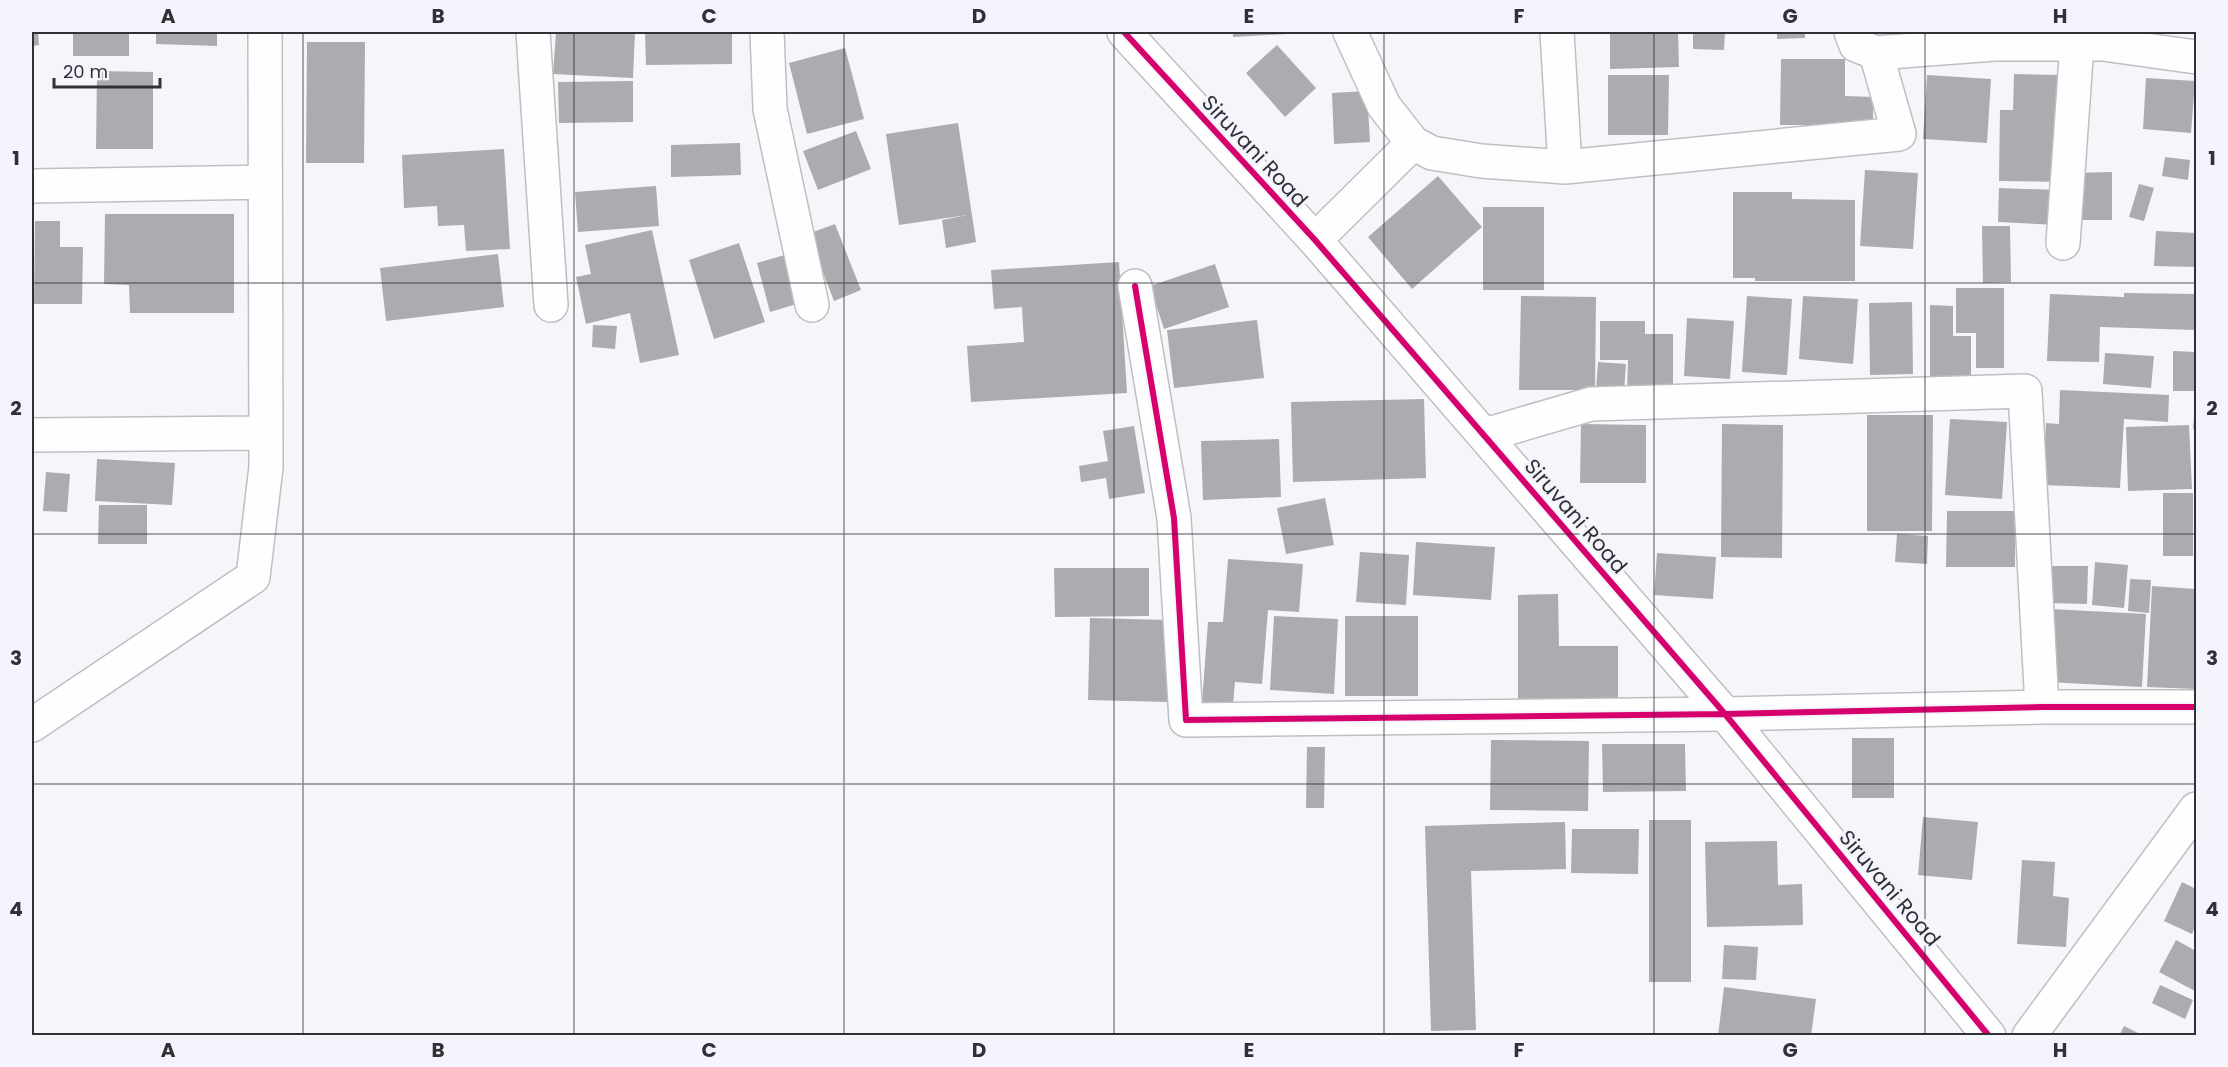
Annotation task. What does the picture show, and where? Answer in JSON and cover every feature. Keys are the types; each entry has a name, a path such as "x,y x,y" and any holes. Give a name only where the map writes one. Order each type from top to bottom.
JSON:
{"street":[{"path":"32,725 253,578 266,466 265,32"},
{"path":"532,32 550,305"},
{"path":"768,32 770,109 812,305"},
{"name":"Siruvani Road","path":"1124,32 1315,240 1485,435 1725,714 1989,1035"},
{"path":"1350,32 1384,106 1413,143 1432,153 1442,155 1565,167 1899,134 1876,53"},
{"path":"1557,32 1565,167"},
{"path":"1851,32 1856,45 1876,53 1994,45 2103,44 2196,57"},
{"path":"2063,243 2077,44"},
{"path":"1315,240 1413,143"},
{"path":"32,186 265,182"},
{"path":"1135,286 1174,518 1186,720 1725,714 2042,707 2196,707"},
{"path":"1485,435 1591,404 2025,391 2042,707"},
{"path":"32,435 266,433"},
{"path":"2030,1035 2196,808"}],"building":[{"path":"32,32 38,32 39,45 32,46"},
{"path":"73,32 129,32 129,56 73,56"},
{"path":"156,32 217,32 217,46 156,44"},
{"path":"556,32 635,32 633,78 553,74"},
{"path":"645,32 732,32 732,64 646,65"},
{"path":"1233,32 1303,32 1303,33 1233,37"},
{"path":"1610,32 1678,32 1679,67 1610,69"},
{"path":"1693,32 1725,32 1724,50 1693,49"},
{"path":"1777,32 1805,32 1805,38 1777,39"},
{"path":"307,42 365,42 364,163 306,163"},
{"path":"1277,45 1316,88 1285,117 1246,73"},
{"path":"845,48 864,119 807,134 789,63"},
{"path":"1781,59 1845,59 1845,96 1873,97 1873,125 1780,125"},
{"path":"97,71 153,72 153,149 96,149"},
{"path":"2014,74 2062,75 2061,182 1999,181 2000,110 2013,110"},
{"path":"1608,75 1669,75 1668,135 1608,135"},
{"path":"1927,75 1991,79 1987,143 1923,139"},
{"path":"2146,78 2195,81 2191,133 2143,129"},
{"path":"633,81 633,122 559,123 558,82"},
{"path":"1367,91 1370,142 1334,144 1332,93"},
{"path":"958,123 976,242 946,248 942,220 967,215 899,225 886,134"},
{"path":"856,131 871,169 818,190 803,151"},
{"path":"740,143 741,175 671,177 671,145"},
{"path":"504,149 510,249 466,251 464,225 438,226 437,206 404,208 402,155"},
{"path":"2165,157 2190,160 2188,180 2162,176"},
{"path":"1865,170 1918,173 1913,249 1860,246"},
{"path":"2112,172 2112,220 2072,220 2072,173"},
{"path":"1438,176 1482,227 1412,289 1368,237"},
{"path":"2139,184 2154,188 2144,221 2129,217"},
{"path":"656,186 659,226 578,232 575,192"},
{"path":"1999,188 2059,190 2057,225 1998,222"},
{"path":"1733,192 1792,192 1792,199 1855,200 1855,281 1755,281 1755,278 1733,278"},
{"path":"1483,207 1544,207 1544,290 1483,290"},
{"path":"105,214 234,214 234,313 130,313 129,285 104,284"},
{"path":"35,221 60,221 60,247 83,247 82,304 34,304"},
{"path":"835,224 861,290 834,301 808,234"},
{"path":"1982,226 2010,226 2011,282 1983,283"},
{"path":"652,230 679,355 640,363 630,313 586,324 576,277 591,274 585,245"},
{"path":"2156,231 2196,233 2196,267 2154,266"},
{"path":"739,243 765,322 714,339 689,260"},
{"path":"498,254 504,307 386,321 380,268"},
{"path":"785,255 800,303 770,312 757,263"},
{"path":"1119,262 1127,393 971,402 967,346 1024,342 1022,307 994,309 991,270"},
{"path":"1215,264 1229,307 1164,329 1150,286"},
{"path":"1956,288 2004,288 2004,368 1976,368 1976,333 1956,333"},
{"path":"2124,293 2196,294 2196,330 2100,327 2099,362 2047,361 2050,294 2124,297"},
{"path":"1521,296 1596,297 1595,390 1519,390"},
{"path":"1747,296 1792,299 1787,375 1742,372"},
{"path":"1803,296 1858,299 1853,364 1799,359"},
{"path":"1912,302 1913,374 1870,375 1869,303"},
{"path":"1930,305 1953,306 1953,336 1971,336 1971,378 1930,378"},
{"path":"1687,318 1734,321 1730,379 1684,376"},
{"path":"1257,320 1264,378 1174,388 1167,330"},
{"path":"1600,321 1645,321 1645,334 1673,334 1673,394 1627,393 1628,360 1600,360"},
{"path":"593,325 617,326 615,349 592,347"},
{"path":"2173,351 2196,352 2196,391 2173,391"},
{"path":"2105,353 2154,356 2151,388 2103,384"},
{"path":"1598,362 1626,364 1624,391 1596,390"},
{"path":"2060,390 2169,395 2168,422 2124,419 2120,488 2043,485 2046,423 2059,424"},
{"path":"1424,399 1426,478 1293,482 1291,402"},
{"path":"2195,405 2196,429 2193,429"},
{"path":"1867,415 1933,415 1932,531 1867,531"},
{"path":"1950,419 2007,422 2002,499 1945,495"},
{"path":"1581,424 1646,425 1646,483 1580,483"},
{"path":"1722,424 1783,425 1782,558 1721,557"},
{"path":"2189,425 2192,489 2128,491 2126,427"},
{"path":"1134,426 1145,493 1109,499 1106,478 1081,482 1079,466 1108,461 1103,431"},
{"path":"1279,439 1281,497 1203,500 1201,441"},
{"path":"97,459 175,463 172,505 95,501"},
{"path":"46,472 70,474 67,512 43,511"},
{"path":"2163,493 2193,493 2193,556 2163,556"},
{"path":"1325,498 1334,545 1286,554 1277,508"},
{"path":"99,505 147,505 147,544 98,544"},
{"path":"1947,511 2015,511 2015,567 1946,567"},
{"path":"1897,534 1928,536 1927,564 1895,562"},
{"path":"1416,542 1495,547 1491,600 1413,595"},
{"path":"1360,552 1409,555 1406,605 1356,602"},
{"path":"1657,553 1716,557 1713,599 1654,595"},
{"path":"1228,559 1303,564 1299,612 1268,610 1262,684 1235,682 1233,705 1202,703 1208,622 1223,622"},
{"path":"2095,562 2128,565 2124,608 2092,605"},
{"path":"2047,566 2088,566 2087,604 2047,603"},
{"path":"1054,568 1149,568 1149,616 1055,617"},
{"path":"2130,579 2151,580 2149,613 2128,611"},
{"path":"2152,586 2196,589 2196,689 2147,687"},
{"path":"1558,594 1559,646 1618,646 1618,704 1518,700 1518,595"},
{"path":"2051,609 2146,614 2142,687 2047,682"},
{"path":"1274,616 1338,619 1334,694 1270,690"},
{"path":"1345,616 1418,616 1418,696 1345,696"},
{"path":"1090,618 1168,620 1167,702 1088,700"},
{"path":"1852,738 1894,738 1894,798 1852,798"},
{"path":"1491,740 1589,741 1588,811 1490,810"},
{"path":"1602,744 1685,744 1686,791 1603,792"},
{"path":"1307,747 1325,747 1324,808 1306,808"},
{"path":"1923,817 1978,822 1972,880 1918,875"},
{"path":"1649,820 1691,820 1691,982 1649,982"},
{"path":"1565,822 1566,869 1471,871 1476,1030 1431,1031 1425,826"},
{"path":"1572,829 1639,829 1638,874 1571,873"},
{"path":"1777,841 1778,885 1802,884 1803,925 1707,927 1705,842"},
{"path":"2022,860 2055,862 2053,896 2069,898 2066,947 2017,944"},
{"path":"2182,882 2196,889 2196,925 2192,934 2164,921"},
{"path":"2176,940 2196,951 2195,991 2159,972"},
{"path":"1724,945 1758,947 1756,980 1722,979"},
{"path":"2160,985 2193,1000 2185,1019 2152,1003"},
{"path":"1724,987 1816,999 1811,1036 1718,1036"},
{"path":"2124,1026 2144,1036 2119,1036"}],"cycle path":[{"path":"1124,32 1315,240 1725,714 1989,1036"},
{"path":"1135,286 1174,518 1186,720 1725,714 2042,707 2196,707"}]}
